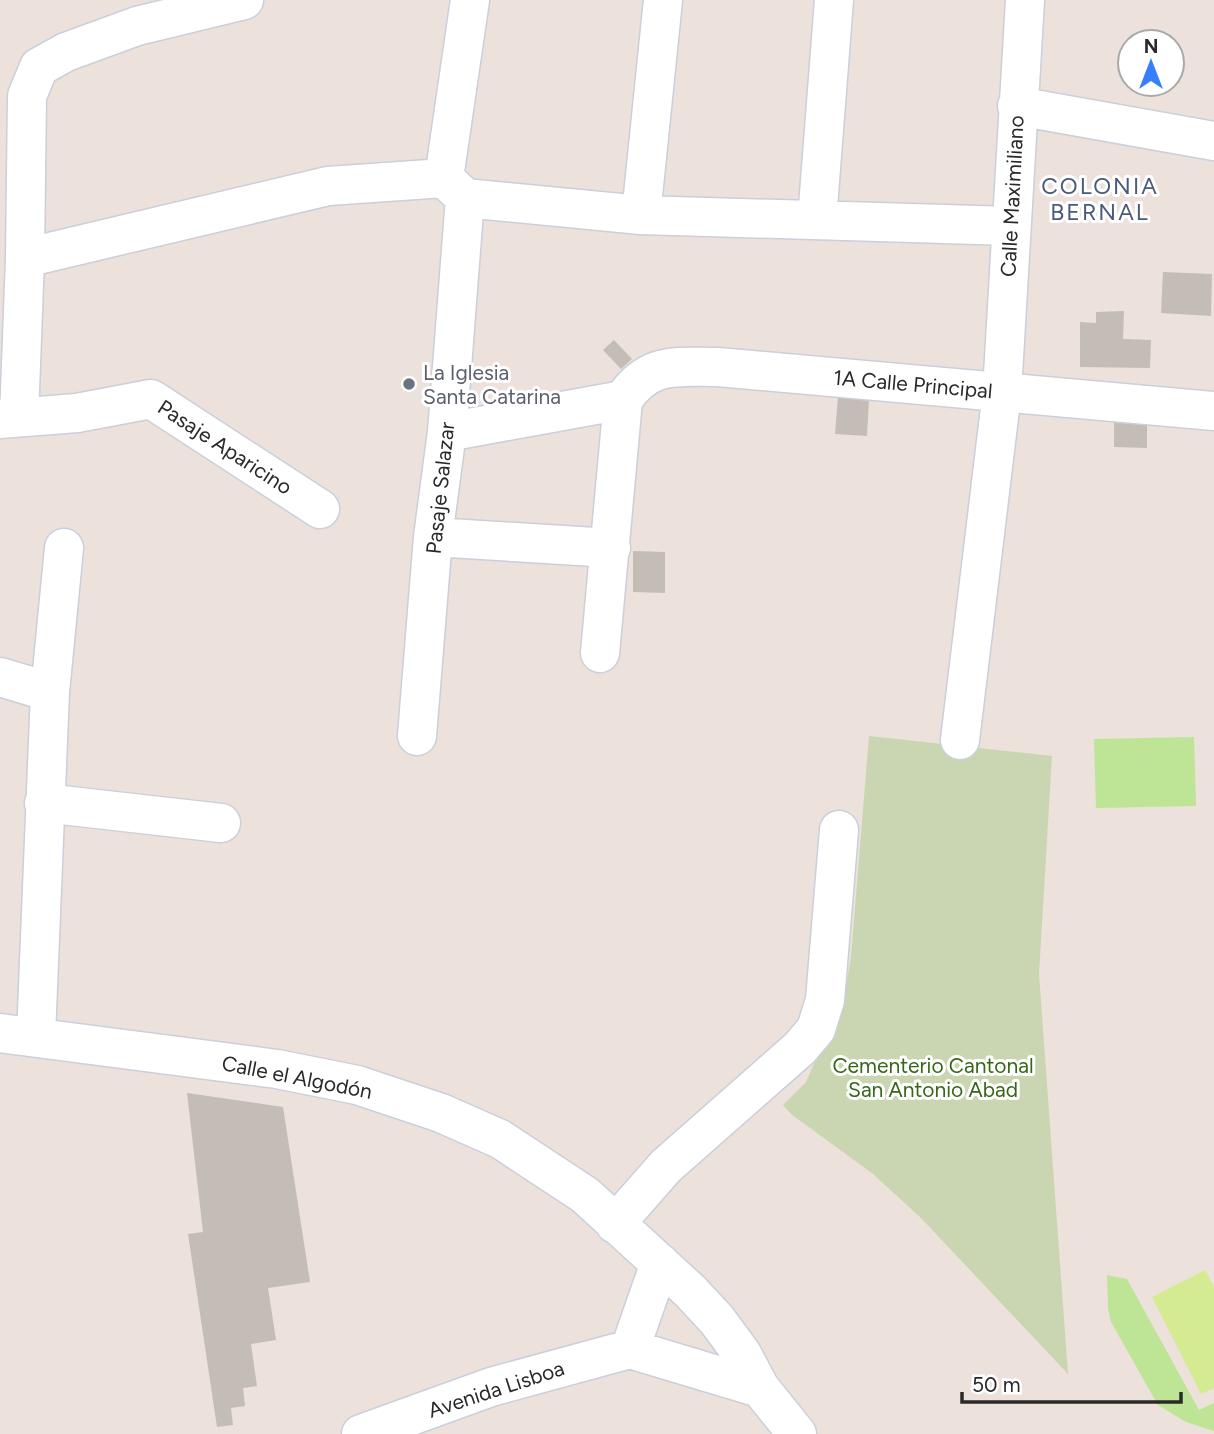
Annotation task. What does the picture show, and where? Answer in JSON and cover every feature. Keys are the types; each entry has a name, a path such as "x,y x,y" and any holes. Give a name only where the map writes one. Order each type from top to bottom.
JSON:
{"street":[{"path":"10,418 25,258 27,96 39,67 66,52 137,26 244,0"},
{"path":"641,215 663,0"},
{"path":"817,220 834,0"},
{"name":"Calle Maximiliano","path":"960,740 1002,392 1025,0"},
{"name":"Pasaje Salazar","path":"417,736 433,537 447,432 454,188 464,1"},
{"path":"1017,106 1214,141"},
{"path":"25,258 328,186 454,188 641,215 1011,226"},
{"name":"1A Calle Principal","path":"624,400 635,383 649,373 681,367 719,367 1214,411"},
{"name":"Pasaje Aparicino","path":"10,418 77,413 151,399 320,509"},
{"path":"447,432 624,400 600,653"},
{"path":"433,537 611,548"},
{"path":"18,1035 44,803 50,692 64,548"},
{"path":"0,677 50,692"},
{"path":"44,803 221,823"},
{"path":"615,1224 666,1166 800,1048 816,1029 825,1000 839,830"},
{"name":"Calle el Algodón","path":"18,1035 277,1069 358,1085 441,1112 499,1139 584,1195 660,1263 717,1320 742,1353 760,1388 797,1434"},
{"path":"660,1263 630,1349 760,1388"},
{"name":"Avenida Lisboa","path":"362,1434 491,1387 630,1349"}],"green space":[{"name":"Cementerio Cantonal San Antonio Abad","path":"869,736 1052,756 1039,974 1068,1374 921,1218 873,1174 791,1114 783,1105 806,1082 845,993 851,957"},
{"path":"1194,737 1196,806 1096,808 1094,739"},
{"path":"1205,1270 1214,1287 1214,1388 1201,1394 1152,1297"},
{"path":"1107,1275 1127,1279 1199,1410 1214,1403 1214,1431 1186,1422 1158,1405 1111,1322"}],"building":[{"path":"1163,272 1212,274 1211,316 1161,313"},
{"path":"1124,311 1123,339 1151,340 1150,368 1080,367 1080,322 1096,323 1096,312"},
{"path":"614,340 632,359 621,369 603,350"},
{"path":"838,397 869,399 867,436 835,434"},
{"path":"1114,423 1147,424 1147,448 1114,447"},
{"path":"633,551 665,552 665,593 633,592"},
{"path":"187,1093 283,1107 310,1282 268,1288 276,1340 251,1344 257,1386 243,1388 245,1406 231,1408 233,1425 217,1427 188,1234 203,1232"}],"place":[{"name":"La Iglesia Santa Catarina","path":"409,384"}],"district":[{"name":"COLONIA BERNAL","path":"1100,199"}]}
